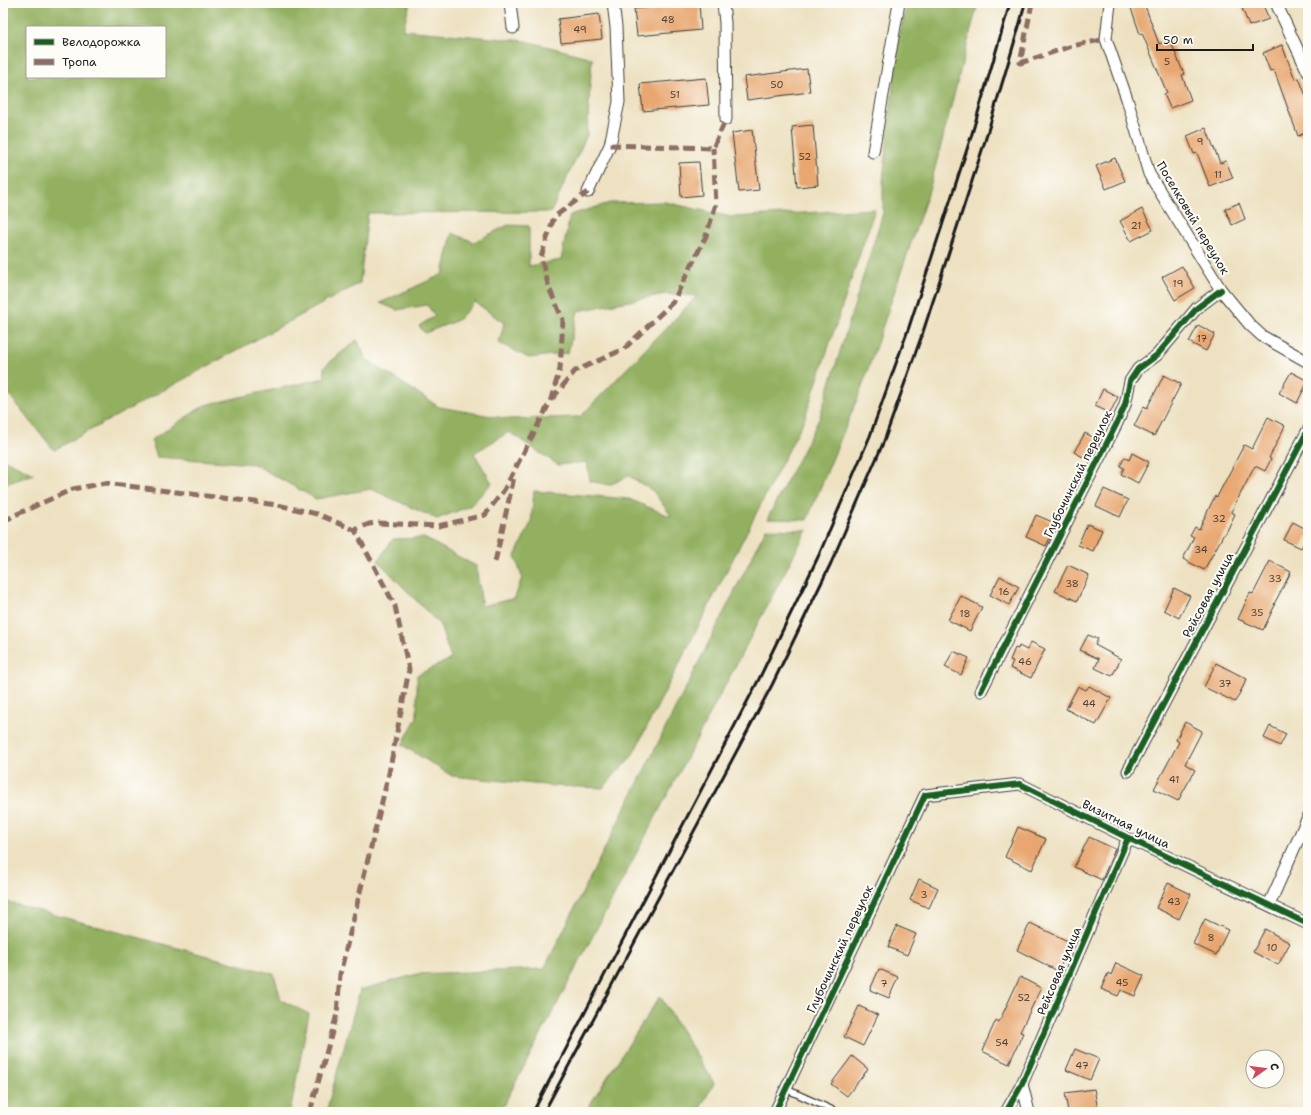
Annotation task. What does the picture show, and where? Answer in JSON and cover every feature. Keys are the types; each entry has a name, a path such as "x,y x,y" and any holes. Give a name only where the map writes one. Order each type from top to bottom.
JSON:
{"street":[{"path":"510,3 513,28"},
{"path":"588,192 610,145 619,102 616,28 613,3"},
{"path":"723,3 726,119"},
{"path":"873,152 899,3"},
{"name":"Поселковый переулок","path":"1110,3 1106,39 1127,99 1148,174 1221,290 1262,336 1308,362"},
{"path":"1276,3 1308,72"},
{"name":"Глубочинский переулок","path":"981,691 1116,425 1124,405 1130,381 1138,369 1157,355 1197,308 1221,290"},
{"name":"Рейсовая улица","path":"1128,771 1308,430"},
{"name":"Визитная улица","path":"925,795 1020,784 1128,838 1308,924"},
{"name":"Глубочинский переулок","path":"775,1112 925,795"},
{"path":"1269,905 1308,817"},
{"name":"Рейсовая улица","path":"1006,1112 1022,1084 1128,838"},
{"path":"1022,1084 1029,1112"}],"lane":[{"path":"786,1089 837,1112"}],"green space":[{"path":"3,3 410,3 403,30 526,41 592,58 587,135 551,212 368,213 360,283 54,450 3,387"},
{"path":"908,3 978,3 930,187 861,390 807,520 767,519 819,419 883,213 883,181 899,32"},
{"path":"665,202 731,217 875,209 804,420 632,756 603,788 555,786 452,776 402,745 417,717 417,675 451,659 440,625 378,561 393,539 424,538 476,566 482,606 515,598 522,577 515,556 531,523 534,491 629,499 672,517 653,491 629,476 609,485 590,481 587,462 558,465 509,432 474,453 492,483 470,506 437,519 371,489 316,499 254,464 157,457 151,440 205,405 325,378 324,367 357,340 366,359 439,407 509,419 580,417 697,296 665,294 578,311 568,353 529,358 499,343 504,323 475,302 458,320 425,333 419,326 435,316 427,305 397,310 380,303 443,274 452,233 474,242 508,225 529,226 529,266 561,260 570,215 610,203"},
{"path":"3,459 34,474 3,485"},
{"path":"766,529 807,530 500,1112 326,1112 360,990 417,974 544,969"},
{"path":"3,901 274,974 281,1000 309,1014 290,1112 3,1112"},
{"path":"660,996 714,1083 698,1112 585,1112"}],"building":[{"path":"699,3 701,30 637,36 634,9"},
{"path":"1135,3 1144,3 1159,44 1170,40 1184,74 1182,75 1191,100 1170,108 1164,94 1167,93 1142,33 1140,34 1130,5"},
{"path":"1255,3 1262,3 1269,19 1249,26 1242,8"},
{"path":"599,14 602,39 561,43 558,19"},
{"path":"1282,45 1295,79 1299,78 1308,101 1308,132 1298,136 1274,70 1270,71 1263,53"},
{"path":"807,69 810,92 747,100 744,77"},
{"path":"706,78 709,105 643,111 640,84"},
{"path":"813,125 818,185 797,187 792,127"},
{"path":"1206,128 1220,163 1226,161 1233,178 1210,187 1197,153 1194,154 1187,136"},
{"path":"752,130 759,190 739,192 732,133"},
{"path":"1115,158 1125,181 1106,189 1096,166"},
{"path":"699,162 702,195 681,197 679,163"},
{"path":"1239,203 1245,219 1232,225 1225,209"},
{"path":"1142,209 1153,230 1131,241 1120,221"},
{"path":"1182,266 1195,288 1175,300 1162,277"},
{"path":"1198,325 1215,334 1206,351 1189,342"},
{"path":"1291,372 1308,381 1297,403 1279,393"},
{"path":"1164,375 1181,384 1154,436 1134,426 1144,406 1147,408"},
{"path":"1103,389 1118,397 1110,413 1095,406"},
{"path":"1268,417 1285,426 1269,458 1271,459 1265,471 1255,466 1231,512 1235,514 1226,533 1225,532 1204,570 1183,559 1194,537 1190,536 1195,527 1199,529 1215,496 1217,497 1244,445 1252,449"},
{"path":"1085,433 1100,441 1090,461 1074,452"},
{"path":"1132,453 1149,462 1138,483 1121,474 1124,468 1120,466 1125,457 1129,460"},
{"path":"1104,489 1128,500 1120,517 1096,506"},
{"path":"1036,515 1057,524 1046,546 1026,537"},
{"path":"1293,522 1308,530 1308,536 1301,548 1284,540"},
{"path":"1087,524 1102,530 1093,551 1078,545"},
{"path":"1270,561 1291,572 1274,604 1275,605 1263,630 1238,619 1250,593 1253,594"},
{"path":"1068,565 1089,575 1077,601 1055,591"},
{"path":"1000,576 1019,587 1009,605 990,595"},
{"path":"1174,588 1190,596 1179,618 1164,610"},
{"path":"961,596 982,607 970,631 948,620"},
{"path":"1088,635 1098,639 1095,645 1121,659 1112,676 1095,668 1099,659 1080,650"},
{"path":"1031,642 1045,649 1031,678 1010,668 1013,661 1010,660 1015,648 1018,649 1019,646 1027,650"},
{"path":"953,651 969,658 961,675 945,667"},
{"path":"1216,663 1247,679 1235,702 1204,687"},
{"path":"1078,686 1086,690 1089,686 1111,698 1096,725 1066,709"},
{"path":"1185,722 1202,731 1185,764 1195,770 1178,801 1154,789 1179,742 1176,740"},
{"path":"1270,726 1286,734 1280,746 1264,738"},
{"path":"1018,827 1046,839 1032,870 1005,857"},
{"path":"1089,837 1115,849 1102,880 1074,867"},
{"path":"919,879 938,888 929,908 910,900"},
{"path":"1168,883 1191,894 1179,919 1156,908"},
{"path":"1205,919 1228,930 1216,955 1193,944"},
{"path":"1030,923 1072,943 1058,971 1017,950"},
{"path":"897,926 916,934 907,955 888,947"},
{"path":"1265,929 1290,943 1278,965 1253,952"},
{"path":"1116,963 1144,976 1135,996 1121,990 1118,996 1101,989 1108,973 1111,975"},
{"path":"879,969 898,977 889,998 870,990"},
{"path":"1020,977 1041,988 1020,1032 1023,1033 1009,1064 982,1051 996,1020 999,1022"},
{"path":"859,1006 878,1015 863,1046 844,1037"},
{"path":"1075,1049 1099,1059 1090,1080 1066,1070"},
{"path":"852,1056 868,1069 847,1096 831,1084"},
{"path":"1094,1089 1098,1109 1068,1112 1065,1093"}],"railway":[{"path":"533,1112 759,679 818,557 870,436 909,327 971,137 1010,3"},
{"path":"544,1112 772,685 831,563 884,441 923,332 985,141 1025,3"}],"marked path":[{"path":"1032,3 1020,63 1072,46 1106,39"},
{"path":"610,145 713,148 726,119"},
{"path":"552,399 575,371 624,349 673,302 706,236 716,204 713,148"},
{"path":"3,522 15,515 73,489 105,483 278,505 317,514 355,530 369,524 377,523 438,526 485,515 504,490 550,402 560,369 563,320 549,288 541,257 554,217 588,192"},
{"path":"495,562 514,477"},
{"path":"310,1112 337,1014 340,974 389,773 409,670 395,606 355,530"}],"cycle path":[{"path":"981,691 1116,425 1125,405 1130,381 1138,369 1157,355 1197,308 1221,290"},
{"path":"1128,771 1308,430"},
{"path":"775,1112 925,795 1020,784 1128,838 1308,924"},
{"path":"1006,1112 1022,1084 1128,838"}]}
